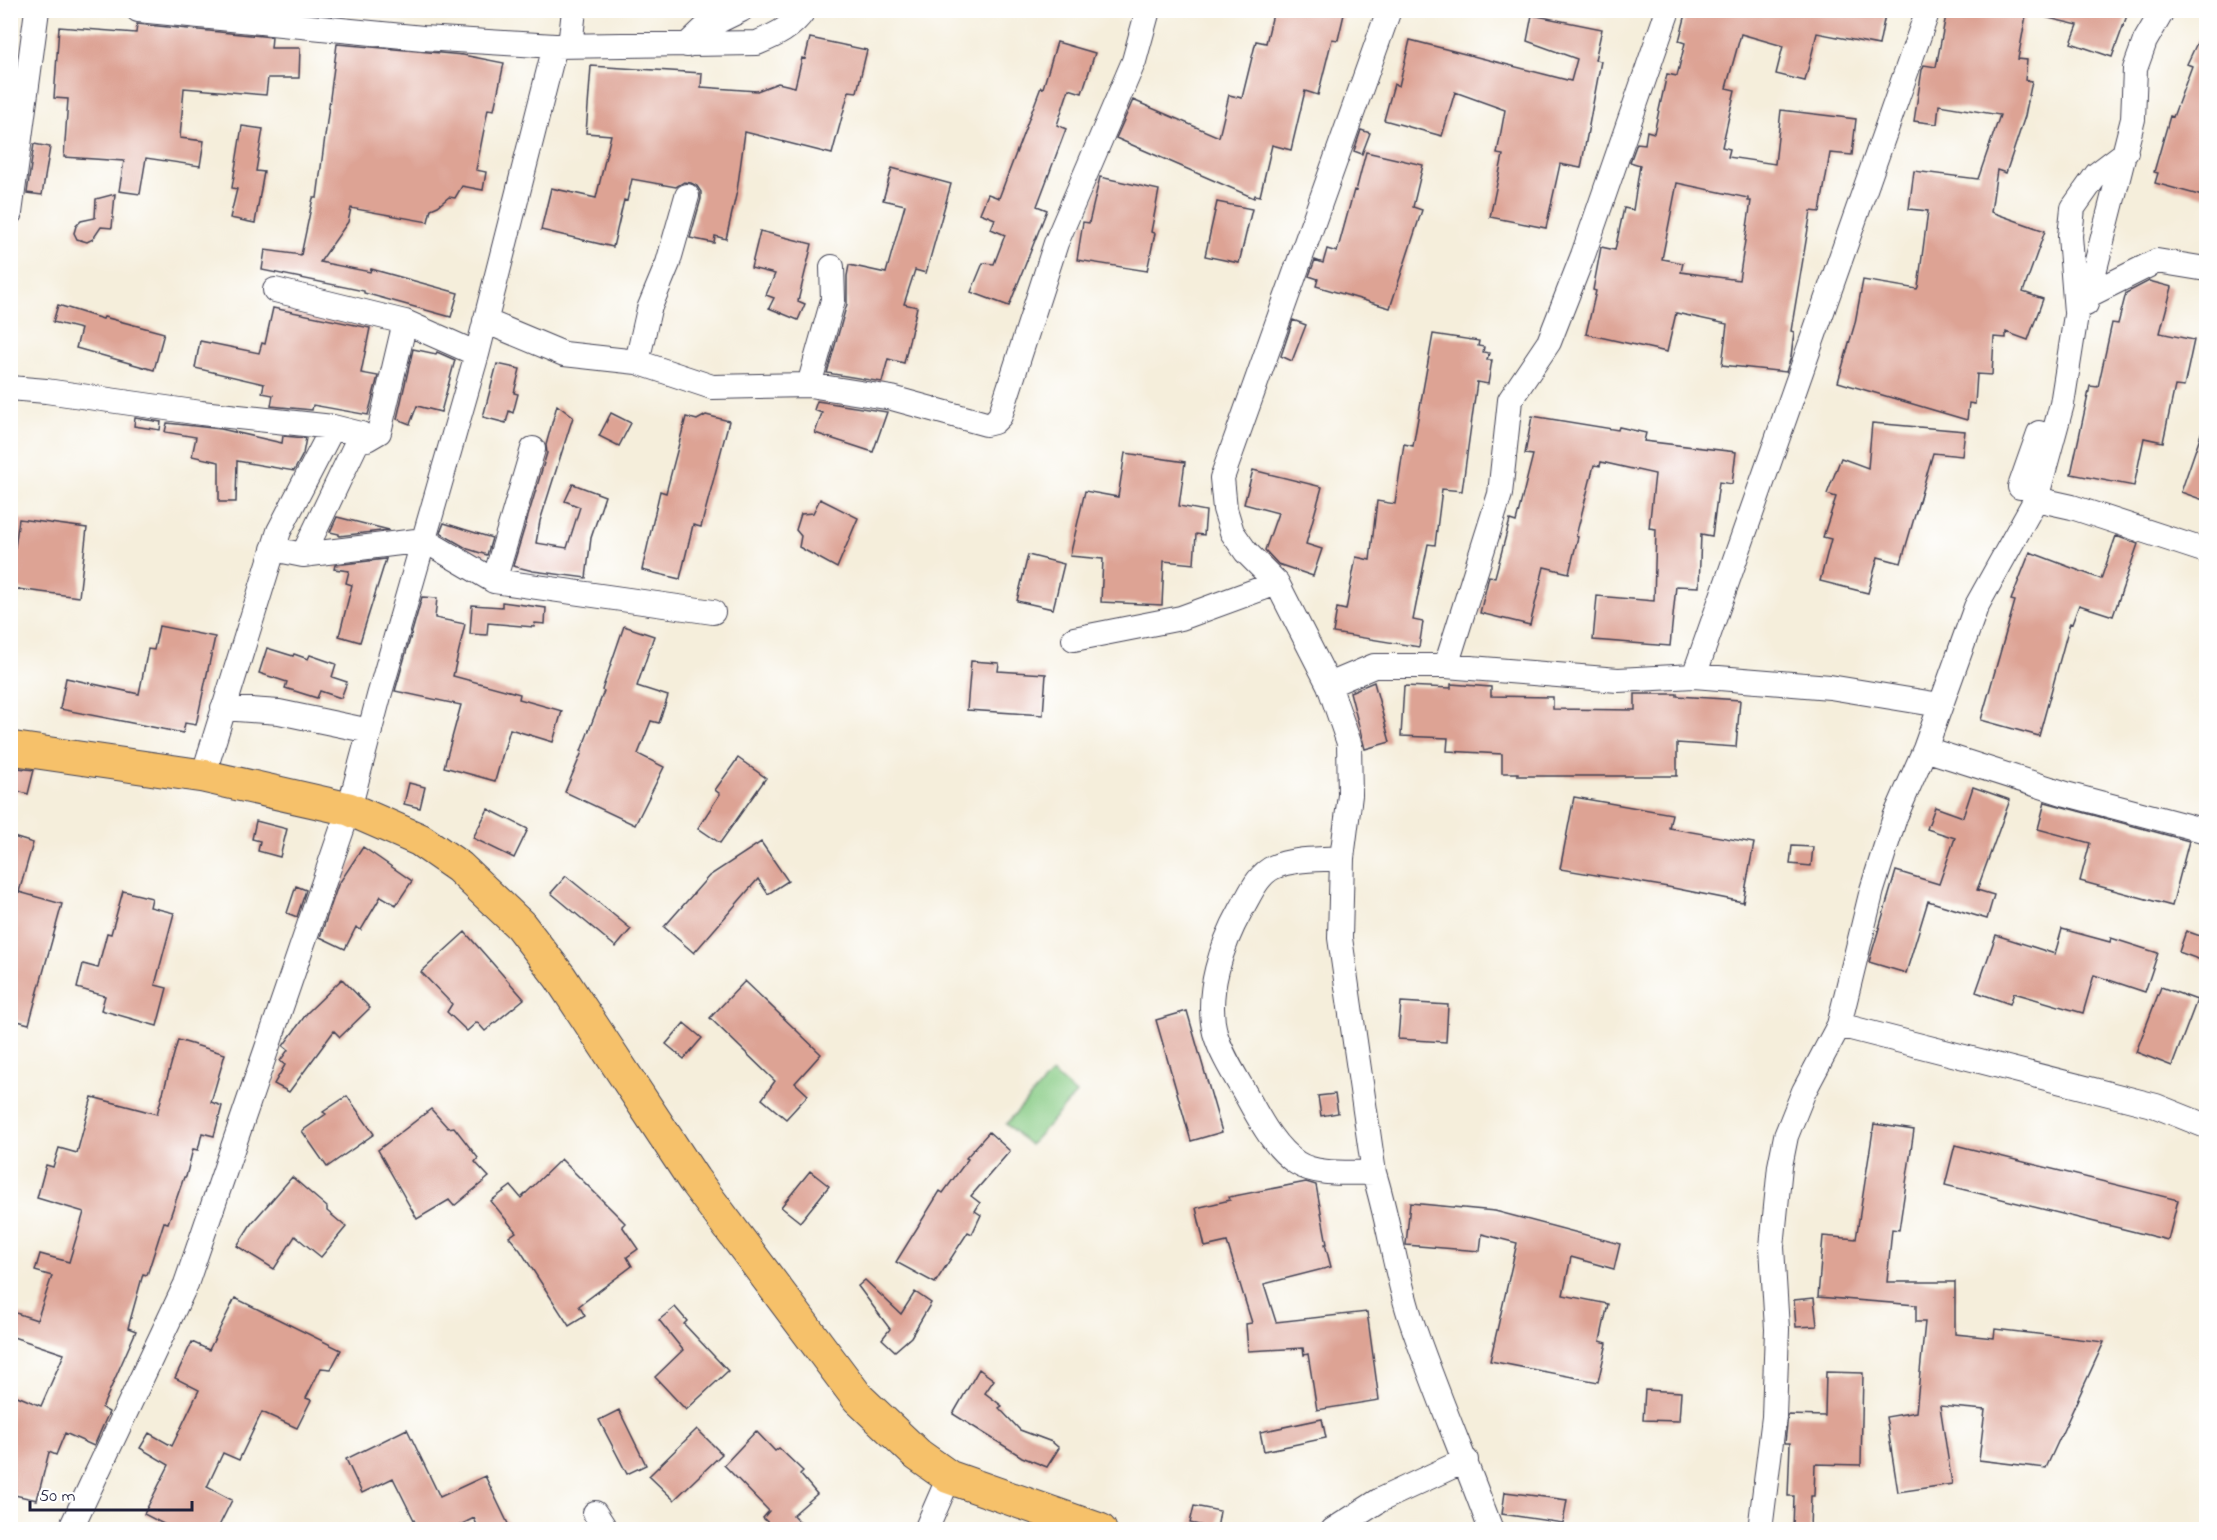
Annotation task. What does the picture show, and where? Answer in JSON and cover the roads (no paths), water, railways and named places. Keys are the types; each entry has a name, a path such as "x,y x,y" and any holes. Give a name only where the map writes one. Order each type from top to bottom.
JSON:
{"main road":[{"path":"10,748 203,776 349,809 420,840 459,867 520,925 561,977 694,1180 858,1398 918,1455 949,1477 1100,1530"}],"street":[{"path":"10,213 37,10"},
{"path":"138,10 290,17 355,31 423,38 563,46 757,43 792,25 804,10"},
{"path":"325,10 355,31"},
{"path":"70,1530 186,1284 349,809 574,10"},
{"path":"485,321 564,354 637,362 712,387 809,385 892,398 986,424 994,422 1000,417 1056,243 1134,61 1149,10"},
{"path":"1389,10 1222,478 1225,509 1233,532 1246,552 1277,584 1329,686 1348,743 1350,795 1342,858 1340,938 1374,1173 1385,1208 1390,1241 1411,1318 1491,1530"},
{"path":"1446,666 1500,494 1510,400 1549,342 1587,244 1668,10"},
{"path":"1694,676 1928,10"},
{"path":"2028,493 2077,327 2089,295 2126,152 2133,119 2135,69 2145,40 2163,10"},
{"path":"687,45 706,27 740,11"},
{"path":"723,44 740,11"},
{"path":"2077,327 2070,236 2073,208 2097,174 2126,152"},
{"path":"637,362 649,309 668,263 687,196"},
{"path":"1760,1530 1774,1417 1777,1329 1772,1247 1780,1166 1786,1136 1803,1091 1839,1025 1872,890 1891,827 1925,749 1976,607 2028,493 2062,404 2079,296 2089,295 2157,261 2206,269"},
{"path":"809,385 833,300 832,267"},
{"path":"275,290 405,322 477,354"},
{"path":"10,388 333,428 360,434 367,439 379,432 405,322"},
{"path":"203,776 279,531 333,428"},
{"path":"303,555 360,434"},
{"path":"494,581 533,449"},
{"path":"2028,493 2206,551"},
{"path":"273,549 303,555 424,540 494,581 713,612"},
{"path":"1074,639 1180,618 1277,584"},
{"path":"1329,686 1374,666 1446,666 1618,680 1694,676 1830,687 1940,705"},
{"path":"223,708 279,712 370,731"},
{"path":"1925,749 2066,794 2206,831"},
{"path":"1342,858 1289,863 1273,868 1258,879 1227,936 1217,971 1213,1005 1215,1030 1231,1068 1260,1120 1280,1149 1298,1164 1319,1170 1374,1173"},
{"path":"1839,1025 2144,1103 2206,1126"},
{"path":"1332,1530 1380,1500 1466,1460"},
{"path":"926,1530 949,1477"}]}
